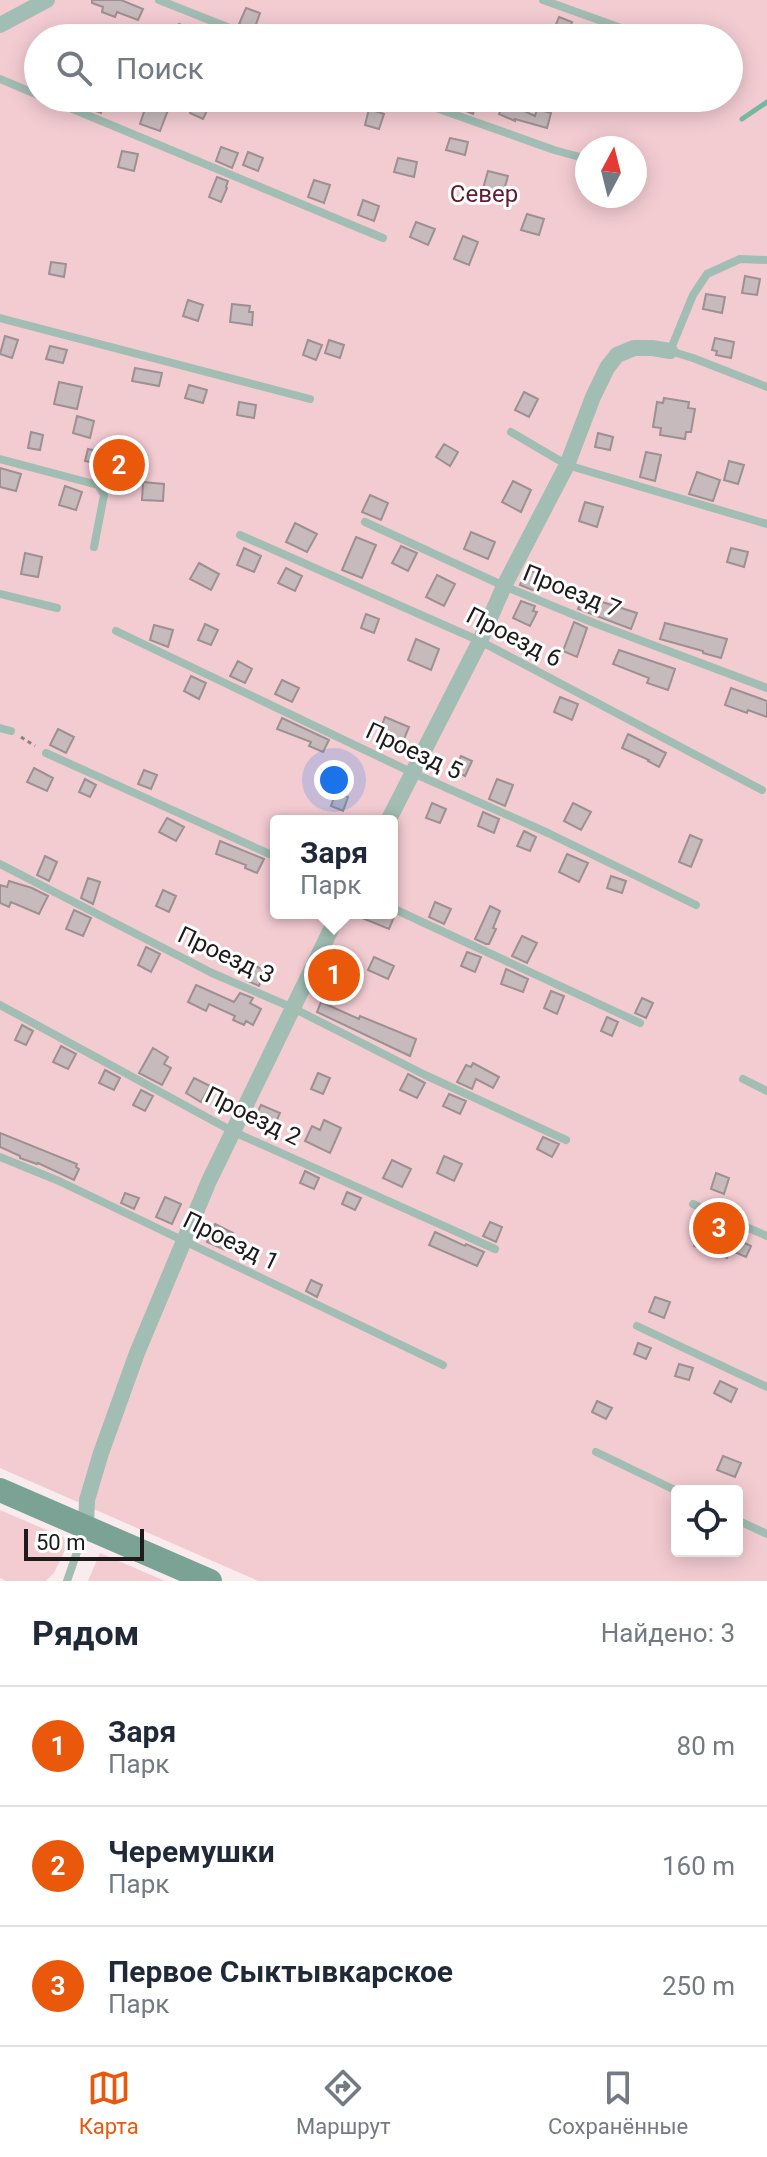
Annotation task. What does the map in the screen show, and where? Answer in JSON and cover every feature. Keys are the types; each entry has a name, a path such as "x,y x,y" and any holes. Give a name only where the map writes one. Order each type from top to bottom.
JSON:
{"main road":[{"path":"0,1490 210,1581"}],"street":[{"path":"0,25 47,0"},
{"path":"391,815 567,465 607,368 617,355 634,348 670,351"},
{"path":"86,1528 87,1500 137,1353 232,1131 336,919"}],"lane":[{"path":"159,0 220,24"},
{"path":"543,0 610,24"},
{"path":"0,79 24,89"},
{"path":"80,112 383,238"},
{"path":"442,112 575,156"},
{"path":"767,260 740,259 707,274 693,295 670,351 767,387"},
{"path":"0,318 310,399"},
{"path":"511,432 567,465 767,524"},
{"path":"0,459 98,485 104,495 94,547"},
{"name":"Проезд 7","path":"365,522 504,586 767,688"},
{"name":"Проезд 6","path":"240,535 480,641 762,790"},
{"path":"0,594 57,608"},
{"name":"Проезд 5","path":"116,631 696,905"},
{"path":"0,728 11,731"},
{"path":"46,753 270,854"},
{"name":"Проезд 3","path":"0,864 212,973 293,1008 425,1075 566,1140"},
{"path":"398,911 640,1023"},
{"name":"Проезд 2","path":"0,1005 232,1131 495,1249"},
{"path":"743,1079 767,1091"},
{"name":"Проезд 1","path":"0,1157 59,1181 443,1365"},
{"path":"693,1204 767,1236"},
{"path":"637,1326 767,1387"},
{"path":"596,1452 671,1488"},
{"path":"743,1523 767,1534"},
{"path":"67,1581 86,1528"}],"path":[{"path":"11,731 46,753"}],"green space":[{"name":"Север","path":"0,0 767,0 767,1581 258,1581 0,1468"},
{"path":"0,1510 70,1540 54,1573 46,1581 6,1581 0,1578"},
{"path":"100,1553 165,1581 88,1581"}],"building":[{"path":"92,0 121,0 143,9 138,20 117,12 115,17 102,12 103,7 92,3"},
{"path":"246,8 260,13 256,24 239,24"},
{"path":"559,17 572,22 571,24 556,24"},
{"path":"144,112 167,112 160,131 140,124"},
{"path":"190,112 206,112 203,119"},
{"path":"368,112 384,114 379,129 365,125"},
{"path":"526,112 535,116 536,112 551,113 547,128 499,114"},
{"path":"450,138 468,142 465,155 446,150"},
{"path":"221,147 238,153 232,168 216,161"},
{"path":"122,151 138,154 134,171 118,167"},
{"path":"248,152 263,158 258,171 243,165"},
{"path":"398,158 417,162 414,177 394,172"},
{"path":"488,171 508,176 502,197 482,192"},
{"path":"217,177 228,181 221,202 209,197"},
{"path":"314,180 330,185 324,203 308,197"},
{"path":"363,200 379,206 374,221 358,215"},
{"path":"527,214 544,219 539,235 521,230"},
{"path":"416,222 435,229 428,245 410,237"},
{"path":"463,236 478,242 469,265 454,259"},
{"path":"51,262 66,264 64,277 49,274"},
{"path":"745,276 760,279 757,295 742,293"},
{"path":"706,294 725,297 722,313 703,309"},
{"path":"188,300 203,305 198,321 183,316"},
{"path":"232,304 250,306 252,325 230,322"},
{"path":"5,336 18,340 12,358 0,354"},
{"path":"715,338 734,342 731,358 716,355 717,351 712,350"},
{"path":"308,340 322,345 316,360 303,355"},
{"path":"329,340 344,345 340,358 325,353"},
{"path":"50,346 67,350 63,363 46,359"},
{"path":"135,368 162,373 159,386 132,381"},
{"path":"59,382 82,387 77,409 54,404"},
{"path":"189,385 207,390 203,403 185,398"},
{"path":"524,392 538,399 529,417 515,410"},
{"path":"664,398 689,402 688,408 695,409 691,432 686,432 685,439 660,435 661,428 653,427 657,402 663,403"},
{"path":"239,402 256,405 254,418 237,415"},
{"path":"77,416 94,421 90,438 73,433"},
{"path":"31,432 43,435 40,450 28,448"},
{"path":"598,433 613,437 610,450 595,447"},
{"path":"444,444 458,452 450,466 436,457"},
{"path":"88,449 102,452 100,464 85,461"},
{"path":"646,452 661,455 655,481 640,477"},
{"path":"729,461 744,465 738,484 724,480"},
{"path":"0,468 21,474 16,491 0,487"},
{"path":"697,472 720,480 713,501 689,494"},
{"path":"513,481 531,490 521,512 502,502"},
{"path":"143,482 164,484 163,501 142,500"},
{"path":"65,486 82,492 76,510 59,505"},
{"path":"370,495 388,503 381,520 362,512"},
{"path":"585,502 603,507 597,527 579,521"},
{"path":"295,523 317,534 307,552 286,542"},
{"path":"471,532 495,542 488,559 464,549"},
{"path":"356,537 376,545 362,578 342,570"},
{"path":"401,546 417,553 408,571 392,563"},
{"path":"244,548 261,556 254,572 237,565"},
{"path":"731,548 748,552 744,567 727,562"},
{"path":"25,553 42,557 38,577 21,574"},
{"path":"199,563 219,574 211,590 190,579"},
{"path":"286,568 302,576 295,591 278,583"},
{"path":"526,569 547,577 540,593 520,585"},
{"path":"437,575 455,584 444,606 426,597"},
{"path":"583,596 637,613 631,629 578,609"},
{"path":"521,601 535,606 533,611 537,612 530,626 513,618"},
{"path":"366,614 379,619 374,633 361,628"},
{"path":"574,622 587,628 577,657 563,651"},
{"path":"665,623 727,639 721,658 660,639"},
{"path":"205,624 218,630 211,645 198,640"},
{"path":"154,625 173,630 168,647 150,640"},
{"path":"416,639 439,649 431,670 408,660"},
{"path":"619,650 675,669 668,690 647,683 649,678 613,664"},
{"path":"238,661 252,669 245,683 230,676"},
{"path":"191,676 206,683 199,699 184,691"},
{"path":"282,680 299,688 292,702 275,694"},
{"path":"731,688 767,701 767,717 725,705"},
{"path":"560,697 578,704 572,720 554,712"},
{"path":"385,717 409,727 399,751 375,742"},
{"path":"282,718 329,740 323,752 309,746 311,742 277,729"},
{"path":"58,729 74,737 66,753 50,745"},
{"path":"628,734 666,753 659,767 622,748"},
{"path":"461,756 472,761 465,776 454,770"},
{"path":"34,768 53,778 47,791 27,782"},
{"path":"144,770 157,775 151,789 138,784"},
{"path":"85,779 96,785 90,797 79,792"},
{"path":"497,779 513,785 505,806 489,799"},
{"path":"336,792 348,797 343,811 331,806"},
{"path":"432,803 446,809 440,823 426,818"},
{"path":"573,803 591,812 581,830 564,821"},
{"path":"483,812 499,819 494,833 478,826"},
{"path":"167,818 184,827 176,841 159,832"},
{"path":"524,831 536,837 530,851 517,846"},
{"path":"690,835 702,840 691,867 679,862"},
{"path":"220,841 264,859 257,873 245,868 246,865 216,854"},
{"path":"567,854 588,863 579,882 559,872"},
{"path":"45,856 57,862 49,881 37,875"},
{"path":"611,876 626,881 622,893 607,888"},
{"path":"88,878 100,882 93,904 81,898"},
{"path":"9,881 48,896 39,914 11,902 9,907 0,903 0,885 7,887"},
{"path":"163,890 176,896 169,912 156,906"},
{"path":"435,902 451,909 444,924 429,917"},
{"path":"490,906 500,911 493,928 496,929 489,944 486,944 475,939"},
{"path":"74,910 91,918 83,936 66,929"},
{"path":"365,919 393,919 389,929"},
{"path":"522,936 537,943 527,963 512,956"},
{"path":"146,947 160,954 151,972 138,965"},
{"path":"467,952 481,957 475,972 461,966"},
{"path":"374,957 394,966 388,979 368,970"},
{"path":"253,965 266,971 259,986 246,980"},
{"path":"506,969 528,979 523,992 501,984"},
{"path":"196,985 234,1002 240,993 253,998 250,1003 261,1009 253,1025 233,1020 235,1016 209,1004 206,1011 188,1002"},
{"path":"551,991 564,996 557,1014 544,1008"},
{"path":"642,998 653,1003 646,1018 635,1013"},
{"path":"321,1002 416,1039 410,1056 317,1012"},
{"path":"607,1017 618,1022 612,1036 601,1031"},
{"path":"22,1025 33,1031 26,1045 15,1040"},
{"path":"61,1046 76,1054 68,1069 53,1062"},
{"path":"153,1048 168,1057 164,1064 171,1068 162,1085 139,1073"},
{"path":"473,1063 499,1077 493,1088 476,1079 472,1089 457,1082 466,1065 471,1067"},
{"path":"105,1070 120,1078 114,1090 99,1083"},
{"path":"318,1073 330,1078 323,1094 311,1089"},
{"path":"408,1074 425,1083 417,1098 400,1090"},
{"path":"194,1078 210,1086 201,1102 186,1093"},
{"path":"141,1090 153,1096 145,1111 133,1105"},
{"path":"449,1094 466,1101 460,1114 443,1106"},
{"path":"261,1105 280,1113 271,1133 252,1124"},
{"path":"324,1120 341,1128 330,1153 305,1141 312,1126 320,1130"},
{"path":"0,1133 77,1164 79,1169 74,1180 0,1147"},
{"path":"543,1137 559,1144 552,1157 537,1149"},
{"path":"444,1156 462,1164 454,1181 437,1173"},
{"path":"392,1160 411,1169 402,1187 383,1178"},
{"path":"305,1171 319,1178 314,1189 300,1183"},
{"path":"716,1173 729,1178 724,1194 711,1189"},
{"path":"347,1192 361,1198 355,1210 342,1204"},
{"path":"125,1193 139,1198 134,1209 121,1203"},
{"path":"165,1197 181,1204 172,1224 156,1217"},
{"path":"490,1222 502,1227 496,1242 483,1236"},
{"path":"215,1224 233,1233 225,1250 207,1242"},
{"path":"716,1224 737,1231 734,1238 751,1246 746,1257 730,1250 727,1258 694,1246 699,1234 711,1238"},
{"path":"435,1232 484,1252 477,1266 429,1245"},
{"path":"311,1280 322,1285 317,1297 306,1291"},
{"path":"655,1297 670,1302 664,1318 649,1312"},
{"path":"638,1343 651,1348 646,1359 634,1354"},
{"path":"679,1364 693,1368 689,1380 675,1376"},
{"path":"720,1381 737,1389 731,1402 714,1393"},
{"path":"597,1401 612,1408 606,1419 592,1412"},
{"path":"723,1456 741,1463 735,1477 717,1470"}],"waterway":[{"path":"742,119 767,102"}],"place":[{"name":"Черемушки","path":"119,465"},
{"name":"Заря","path":"334,975"},
{"name":"Первое Сыктывкарское","path":"719,1228"}]}
